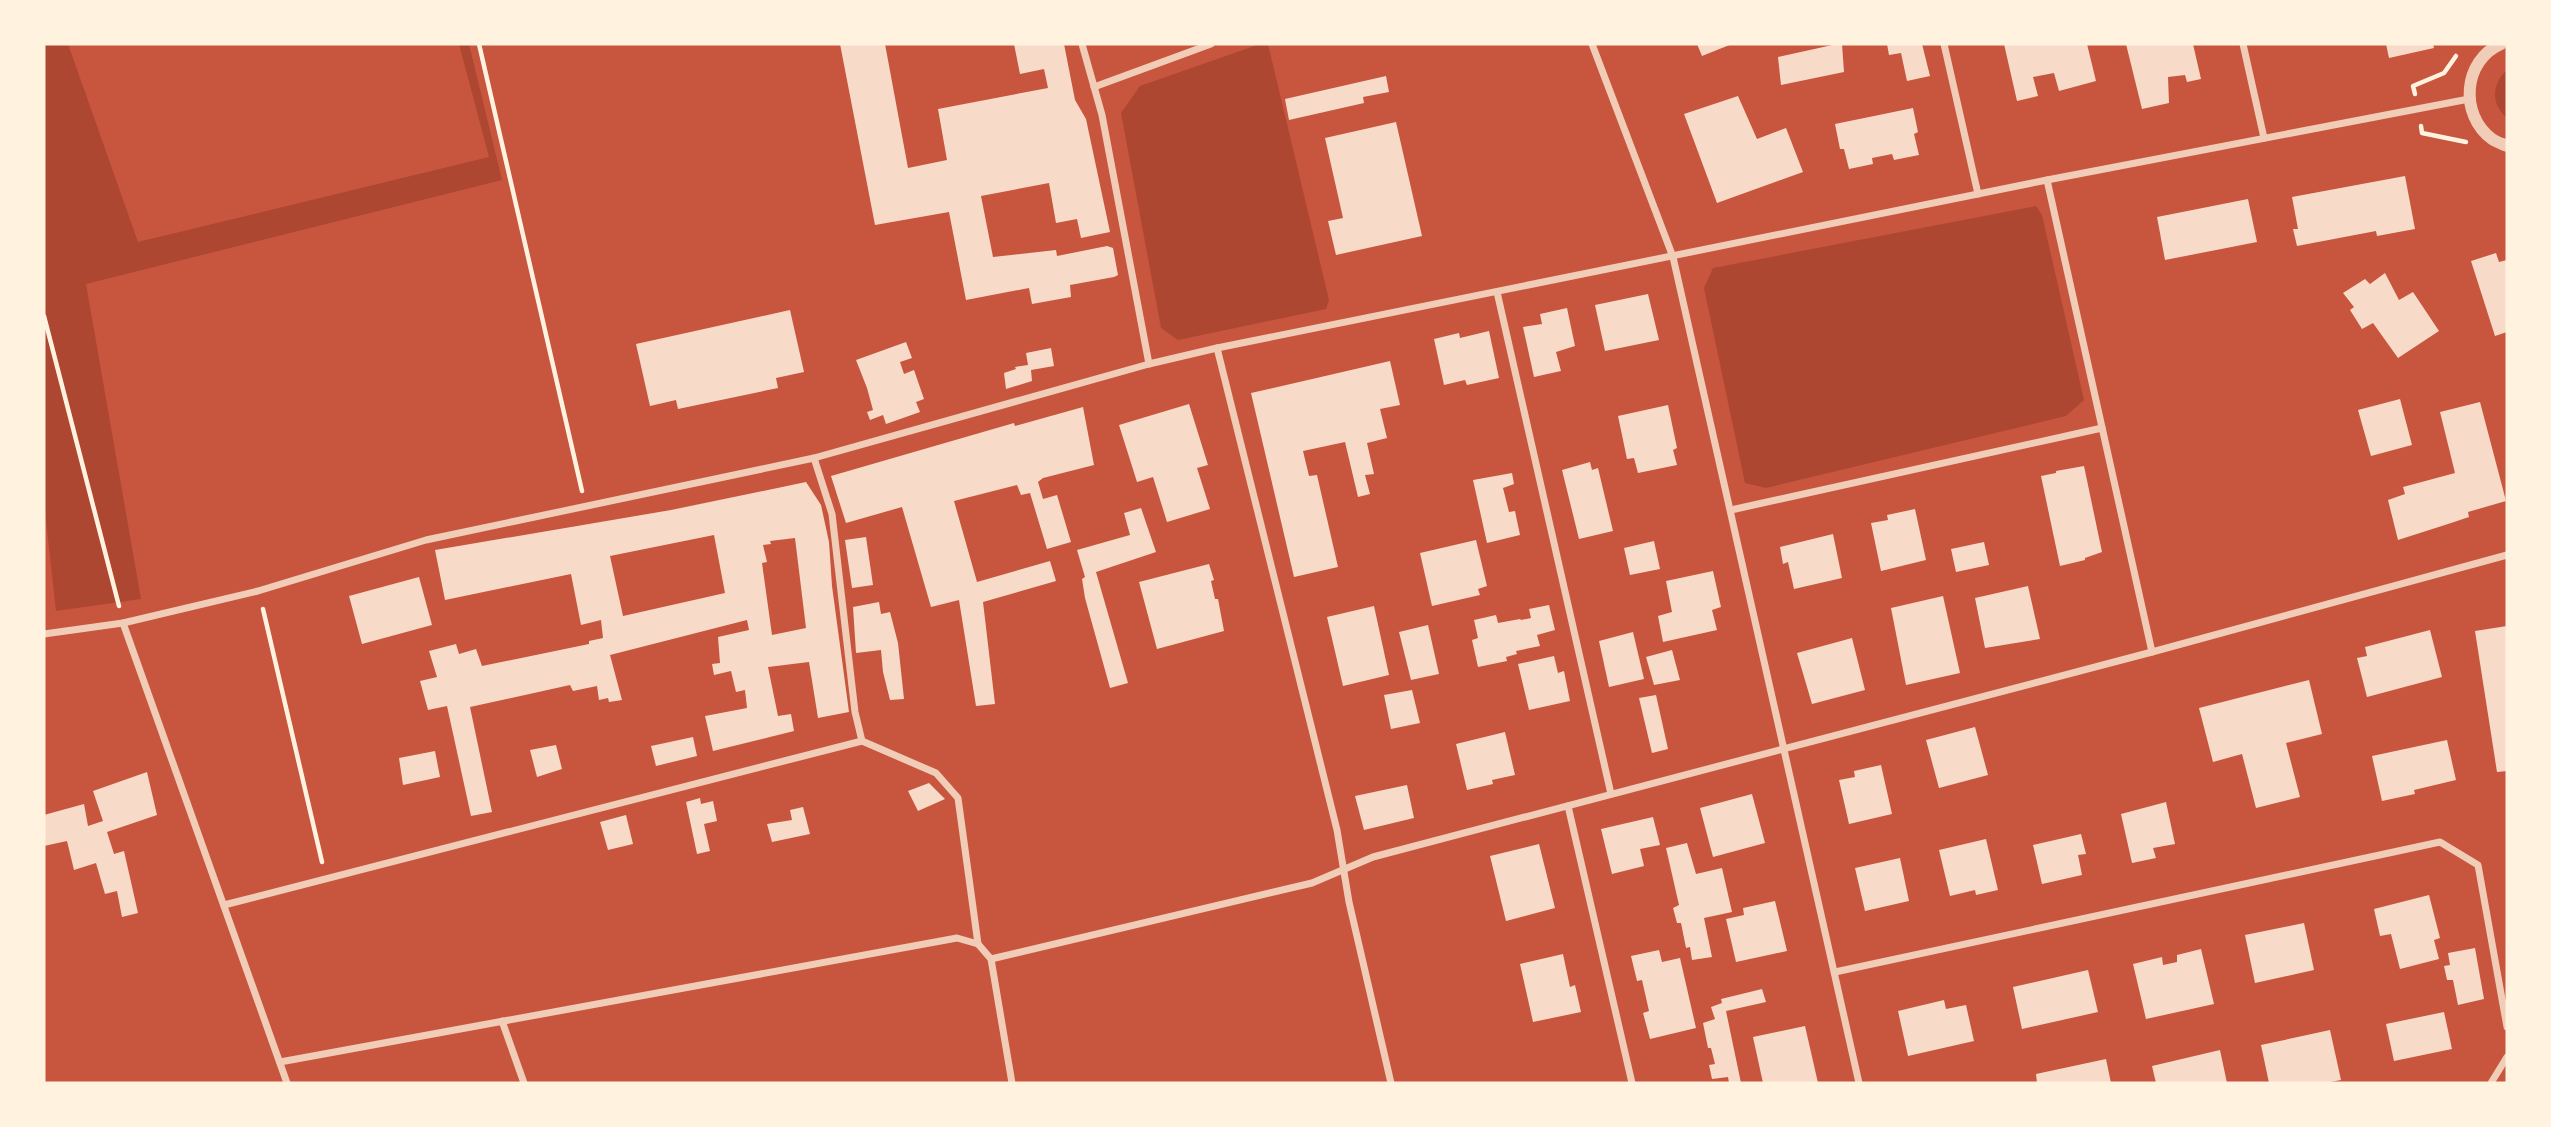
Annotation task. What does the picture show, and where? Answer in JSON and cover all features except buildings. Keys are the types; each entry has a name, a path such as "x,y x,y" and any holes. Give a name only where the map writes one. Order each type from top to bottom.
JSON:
{"street":[{"path":"1082,44 1102,115 1149,364"},
{"path":"1094,88 1211,44"},
{"path":"1592,44 1674,257 1859,1083"},
{"path":"1944,44 1978,194"},
{"path":"2243,44 2264,138"},
{"path":"2501,44 2493,47 2479,61 2470,79 2469,99 2476,121 2492,139 2507,146"},
{"path":"44,634 123,623 258,591 426,540 814,458 1149,364 1217,348 2047,180 2469,99"},
{"path":"2047,180 2152,652"},
{"path":"1497,292 1611,794"},
{"path":"1217,348 1337,830 1343,870 1391,1083"},
{"path":"1731,510 2102,428"},
{"path":"814,458 832,514 855,712 862,741"},
{"path":"991,959 1312,883 1373,857 2152,652 2507,555"},
{"path":"123,623 287,1083"},
{"path":"224,905 862,741 936,773 958,798 978,944 991,959 1012,1083"},
{"path":"1568,806 1632,1083"},
{"path":"1836,972 2440,842 2478,865 2507,1027"},
{"path":"280,1062 957,938 978,944"},
{"path":"502,1021 524,1083"},
{"path":"2491,1083 2507,1057"}],"path":[{"path":"479,44 585,505"},
{"path":"44,316 123,623"},
{"path":"258,591 326,878"}],"shaded area":[{"path":"44,44 68,44 138,242 489,157 459,44 469,44 502,180 86,284 141,599 56,611 44,503"},
{"path":"1260,44 1268,44 1329,300 1326,309 1178,340 1161,328 1121,113 1140,86"},
{"path":"2507,70 2507,118 2498,107 2495,94 2498,82"},
{"path":"2036,206 2042,215 2084,400 2066,416 1766,488 1745,483 1704,288 1713,268"}]}
